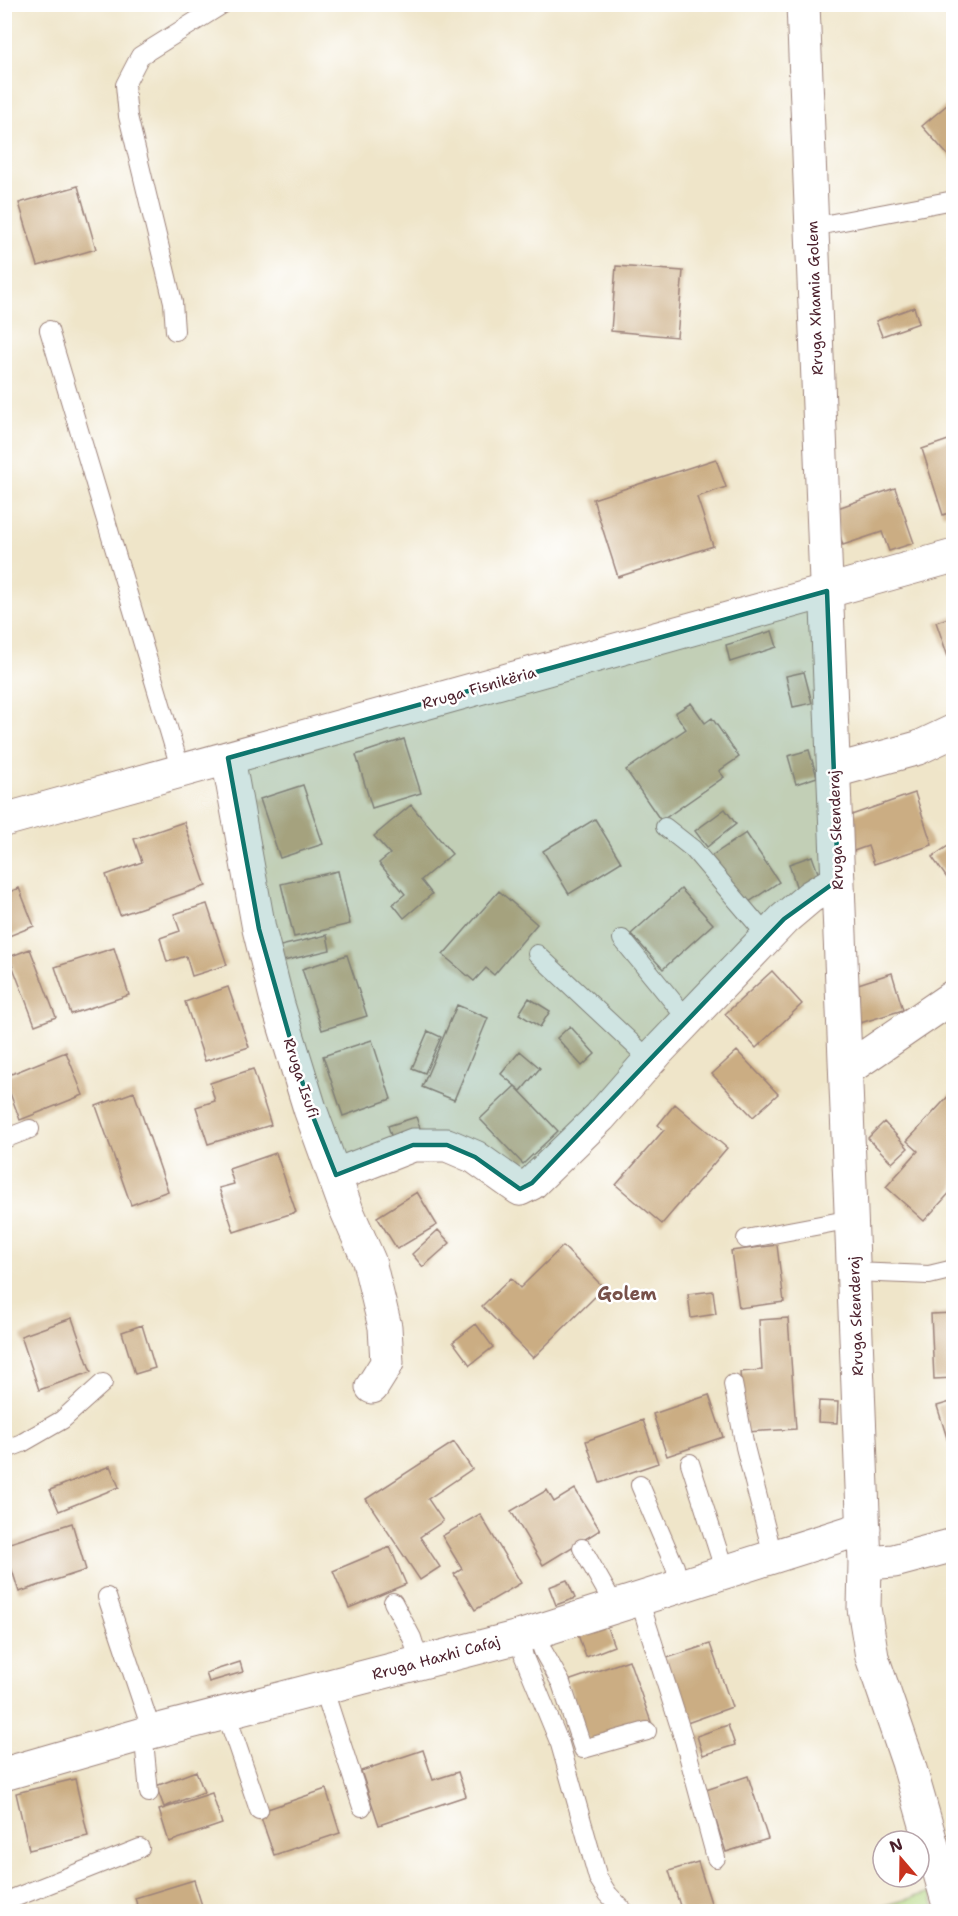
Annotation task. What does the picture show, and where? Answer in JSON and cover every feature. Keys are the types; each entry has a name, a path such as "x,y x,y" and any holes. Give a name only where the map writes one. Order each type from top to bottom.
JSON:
{"street":[{"name":"Rruga Xhamia Golem","path":"803,4 827,591"},
{"name":"Rruga Fisnikëria","path":"4,820 954,556"},
{"name":"Rruga Skenderaj","path":"827,591 866,1563 864,1608 872,1657 908,1762 951,1911"},
{"path":"834,771 918,748 954,731"},
{"name":"Rruga Isufi","path":"228,758 261,940 278,1005 310,1109 336,1175 347,1211 369,1261 385,1327 387,1363 372,1387"},
{"path":"336,1175 413,1145 447,1145 475,1157 520,1189 532,1183 600,1117 650,1060 768,937 810,897 838,880"},
{"path":"846,1070 954,996"},
{"name":"Rruga Haxhi Cafaj","path":"4,1774 146,1733 528,1634 864,1528"},
{"path":"866,1563 894,1561 954,1545"}],"lane":[{"path":"176,331 172,302 128,116 125,85 140,56 223,4"},
{"path":"812,226 954,200"},
{"path":"50,330 182,771"},
{"path":"665,827 693,849 768,937"},
{"path":"622,939 688,1020"},
{"path":"537,954 650,1060"},
{"path":"4,1139 30,1129"},
{"path":"746,1239 852,1220"},
{"path":"854,1272 929,1275 954,1269"},
{"path":"4,1450 22,1443 62,1420 103,1383"},
{"path":"733,1384 745,1447 773,1556"},
{"path":"690,1463 725,1572"},
{"path":"640,1485 675,1568 679,1586"},
{"path":"582,1548 608,1594 625,1603 684,1740 716,1858"},
{"path":"107,1597 146,1733 145,1751 149,1793"},
{"path":"393,1602 412,1638 420,1663"},
{"path":"528,1634 543,1651 561,1683 583,1749 647,1731"},
{"path":"528,1634 524,1656 560,1744 598,1878 608,1894 625,1911"},
{"path":"323,1687 362,1806"},
{"path":"226,1713 259,1810"},
{"path":"4,1902 140,1848"}],"highlighted area":[{"path":"827,591 838,880 784,919 532,1183 520,1189 475,1157 447,1145 413,1145 336,1175 310,1109 259,929 228,758"}],"green space":[{"path":"931,1892 936,1912 864,1912"}],"building":[{"path":"954,99 954,162 922,126"},
{"path":"78,186 96,249 38,266 19,203"},
{"path":"616,266 683,271 677,337 611,331"},
{"path":"914,307 919,323 882,336 876,321"},
{"path":"954,438 954,511 943,515 922,449"},
{"path":"716,459 726,487 697,497 713,546 618,577 593,499"},
{"path":"895,488 914,543 889,551 882,532 843,545 832,510"},
{"path":"954,616 954,671 953,671 936,622"},
{"path":"772,631 777,647 730,662 726,645"},
{"path":"804,672 812,703 793,707 786,676"},
{"path":"691,703 705,723 712,718 739,757 719,771 724,777 661,821 626,770 686,729 675,713"},
{"path":"404,739 421,793 372,808 356,755"},
{"path":"809,750 817,777 796,784 788,756"},
{"path":"303,785 323,844 280,858 260,799"},
{"path":"915,793 932,845 874,864 868,846 848,853 837,820"},
{"path":"411,805 452,854 421,880 432,894 404,918 393,904 405,894 379,863 390,854 374,836"},
{"path":"725,809 736,824 707,847 695,831"},
{"path":"595,819 621,862 569,894 543,851"},
{"path":"184,822 206,886 120,915 106,875 142,862 134,839"},
{"path":"746,833 779,882 737,910 704,861"},
{"path":"954,842 954,888 932,857"},
{"path":"812,856 821,881 797,889 789,864"},
{"path":"338,871 350,924 294,937 281,884"},
{"path":"19,888 34,926 4,938 4,894"},
{"path":"681,889 713,924 663,969 631,934"},
{"path":"499,891 537,924 494,975 486,968 474,981 443,955"},
{"path":"207,904 227,965 192,976 186,956 167,962 160,938 180,931 174,914"},
{"path":"327,935 330,950 275,963 272,948"},
{"path":"114,948 129,995 71,1014 55,967"},
{"path":"30,949 56,1017 35,1025 9,957"},
{"path":"347,955 367,1016 322,1030 302,969"},
{"path":"772,971 802,1004 756,1048 725,1014"},
{"path":"892,973 903,1010 857,1024 846,988"},
{"path":"228,987 249,1047 205,1061 185,1002"},
{"path":"529,998 550,1011 540,1027 519,1014"},
{"path":"457,1005 488,1018 454,1100 422,1087"},
{"path":"570,1026 595,1054 582,1066 557,1038"},
{"path":"428,1031 441,1037 425,1073 412,1068"},
{"path":"372,1040 391,1099 343,1116 323,1056"},
{"path":"520,1051 540,1068 521,1091 501,1074"},
{"path":"737,1051 778,1094 753,1117 712,1074"},
{"path":"66,1052 83,1095 20,1120 4,1077"},
{"path":"253,1069 271,1125 208,1144 196,1107 215,1101 210,1083"},
{"path":"515,1086 558,1131 523,1164 480,1119"},
{"path":"954,1090 954,1188 924,1221 886,1187 918,1151 907,1141"},
{"path":"134,1092 168,1191 131,1205 96,1106"},
{"path":"675,1104 727,1148 662,1224 616,1185 664,1130 658,1125"},
{"path":"416,1117 424,1139 395,1148 388,1126"},
{"path":"884,1122 908,1148 892,1163 868,1138"},
{"path":"276,1153 296,1212 234,1232 219,1188 234,1184 229,1169"},
{"path":"417,1192 437,1225 397,1249 377,1217"},
{"path":"438,1230 450,1243 423,1267 412,1254"},
{"path":"777,1245 784,1302 739,1308 731,1251"},
{"path":"563,1246 604,1288 533,1358 482,1306 511,1278 520,1288"},
{"path":"713,1291 716,1314 691,1318 688,1294"},
{"path":"954,1313 954,1378 934,1379 931,1314"},
{"path":"72,1318 91,1372 39,1390 21,1336"},
{"path":"788,1318 796,1429 745,1432 740,1372 762,1370 759,1320"},
{"path":"476,1324 493,1347 470,1365 453,1342"},
{"path":"142,1325 155,1368 135,1374 122,1332"},
{"path":"709,1395 723,1437 667,1456 653,1414"},
{"path":"819,1401 838,1402 837,1423 818,1422"},
{"path":"954,1401 954,1457 953,1457 937,1406"},
{"path":"643,1420 658,1463 600,1483 586,1441"},
{"path":"454,1442 472,1469 428,1499 443,1521 420,1537 440,1567 420,1580 366,1499"},
{"path":"110,1466 119,1487 59,1511 50,1490"},
{"path":"575,1489 600,1530 543,1565 511,1511 547,1490 554,1502"},
{"path":"480,1514 521,1583 475,1610 454,1574 462,1569 442,1536"},
{"path":"72,1523 86,1570 19,1592 4,1545"},
{"path":"390,1547 406,1584 349,1608 333,1571"},
{"path":"567,1580 575,1598 556,1605 549,1587"},
{"path":"605,1622 614,1646 586,1657 577,1632"},
{"path":"710,1644 732,1707 687,1723 664,1659"},
{"path":"629,1660 651,1722 589,1743 568,1681"},
{"path":"240,1662 243,1672 209,1682 206,1673"},
{"path":"728,1725 735,1745 703,1755 697,1736"},
{"path":"423,1750 433,1780 458,1772 466,1796 379,1825 361,1771"},
{"path":"196,1771 204,1792 164,1807 156,1786"},
{"path":"748,1776 768,1839 726,1852 706,1790"},
{"path":"75,1779 88,1836 29,1850 16,1793"},
{"path":"326,1789 340,1833 274,1855 259,1812"},
{"path":"212,1793 222,1824 169,1842 159,1810"},
{"path":"698,1862 714,1912 682,1912 669,1871"},
{"path":"194,1880 204,1912 139,1912 135,1898"}],"district":[{"name":"Golem","path":"627,1294"}]}
